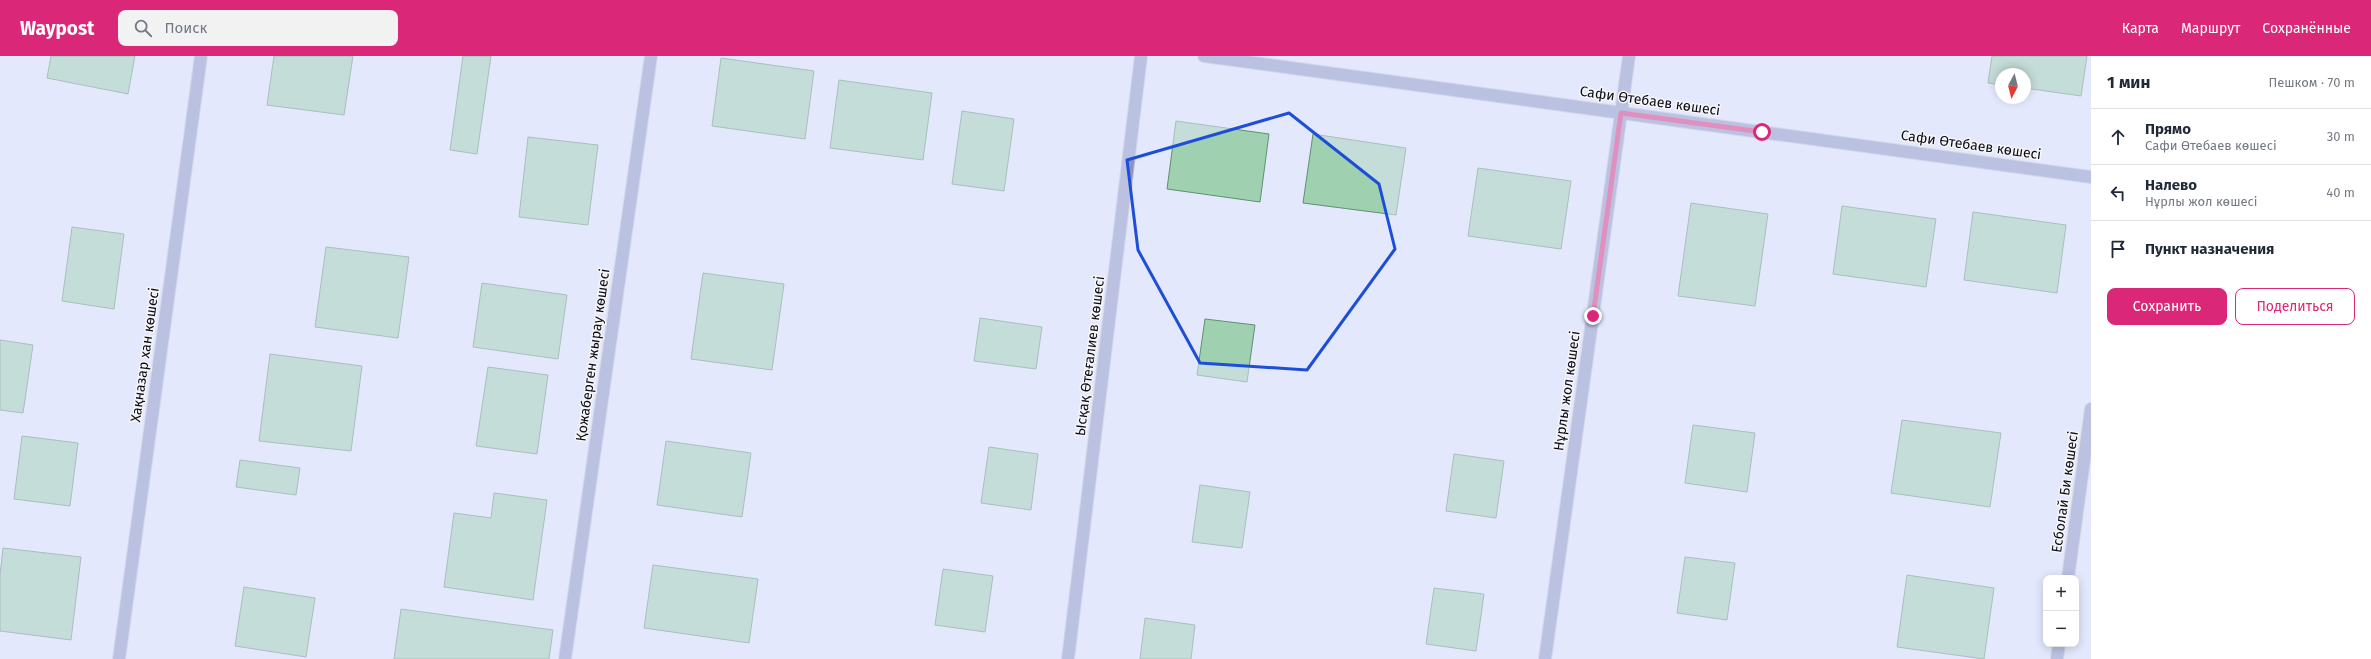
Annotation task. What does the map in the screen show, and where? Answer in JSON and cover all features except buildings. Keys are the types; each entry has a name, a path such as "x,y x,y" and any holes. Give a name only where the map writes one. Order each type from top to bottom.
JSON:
{"street":[{"name":"Хақназар хан көшесі","path":"119,659 201,56"},
{"name":"Қожаберген жырау көшесі","path":"565,659 651,56"},
{"name":"Ысқақ Өтеғалиев көшесі","path":"1068,659 1141,56"},
{"name":"Сафи Өтебаев көшесі","path":"1204,56 2091,177"},
{"name":"Нұрлы жол көшесі","path":"1545,659 1629,56"},
{"name":"Есболай Би көшесі","path":"2068,575 2091,409"},
{"path":"2057,659 2059,647"}],"highlighted area":[{"path":"1289,113 1379,184 1395,249 1307,370 1200,363 1138,250 1127,160"}],"route":[{"path":"1593,316 1621,113 1762,132"}]}
